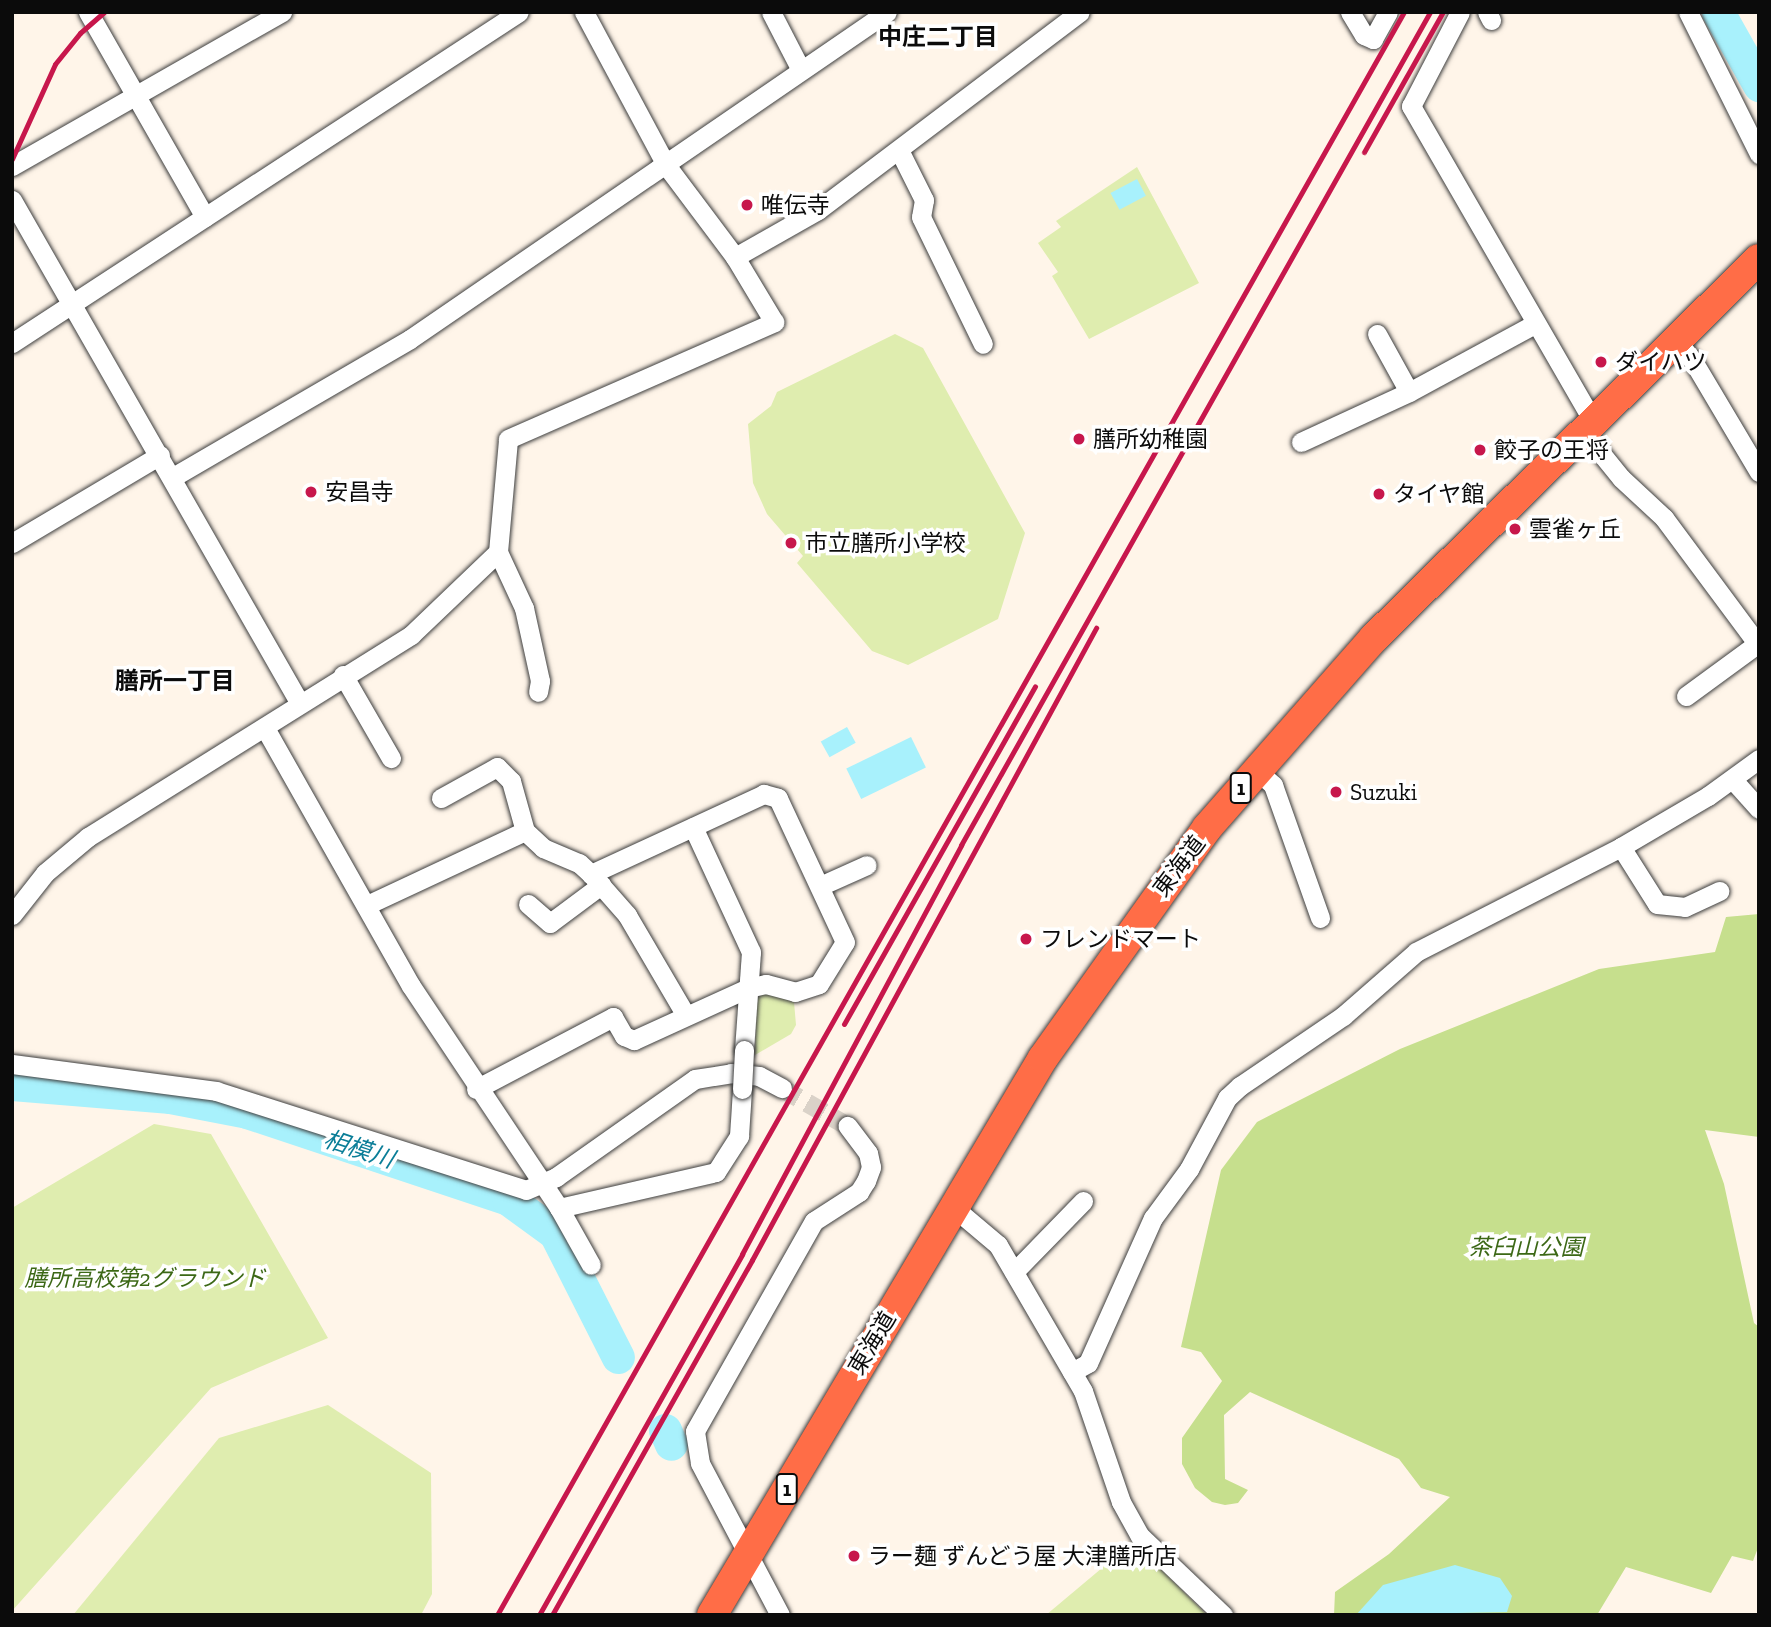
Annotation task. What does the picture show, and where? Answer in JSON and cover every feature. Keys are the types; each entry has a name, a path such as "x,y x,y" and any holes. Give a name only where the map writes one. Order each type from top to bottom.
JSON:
{"highway":[{"name":"東海道","path":"712,1615 953,1207 1083,997 1150,904 1256,770 1374,638 1759,259"}],"street":[{"path":"88,12 205,217"},
{"path":"12,166 282,12"},
{"path":"12,343 519,12"},
{"path":"538,692 540,681 524,608 498,552 508,439 774,322 735,257 666,165 584,12"},
{"path":"771,12 801,70"},
{"path":"173,477 410,339 887,12"},
{"path":"735,257 818,210 1080,12"},
{"path":"1350,12 1364,35 1373,39 1388,12"},
{"path":"1460,12 1411,106 1535,324 1588,426 1621,478 1664,518 1758,645 1686,696"},
{"path":"1685,13 1759,155"},
{"path":"899,150 924,200 921,217 983,344"},
{"path":"12,200 173,477 299,702"},
{"path":"1301,442 1409,392 1535,324"},
{"path":"1377,334 1409,392"},
{"path":"1676,340 1693,361 1759,472"},
{"path":"12,543 160,455"},
{"path":"12,915 45,873 88,836 265,728 299,702 411,635 498,552"},
{"path":"343,675 391,758"},
{"path":"265,728 369,904 411,986 541,1186 559,1208 591,1265"},
{"path":"1072,1372 1088,1363 1153,1218 1189,1169 1227,1098 1343,1016 1416,952 1622,847 1733,780 1759,759"},
{"path":"442,798 497,766 511,780 525,831 543,848 579,863 627,915 685,1014"},
{"path":"1256,770 1273,785 1320,918"},
{"path":"1733,780 1759,809"},
{"path":"477,1089 613,1017 624,1036 634,1040 685,1014 748,988 766,984 795,992 819,984 845,943 778,798 764,794 693,827 596,880 550,923 528,904"},
{"path":"559,1208 716,1172 739,1136 751,952 693,827"},
{"path":"369,904 525,831"},
{"path":"1622,847 1657,904 1685,907 1719,891"},
{"path":"820,887 867,866"},
{"path":"12,1064 215,1091 526,1190 541,1186 695,1079 730,1073 759,1076 782,1088"},
{"path":"780,1615 700,1462 695,1431 814,1221 859,1192 866,1181 868,1153 848,1126"},
{"path":"1014,1272 1083,1201"},
{"path":"953,1207 990,1236 1072,1372 1097,1425 1121,1502 1140,1536 1223,1615"}],"green space":[{"path":"1137,167 1199,283 1089,339 1052,276 1058,272 1038,243 1061,227 1056,221"},
{"path":"895,334 923,348 1025,533 998,619 908,665 872,651 797,563 803,556 767,514 753,483 748,424 771,406 777,392"},
{"name":"茶臼山公園","path":"1759,914 1759,1137 1705,1130 1724,1184 1754,1323 1759,1327 1759,1545 1753,1561 1732,1556 1711,1593 1626,1567 1597,1615 1334,1615 1335,1592 1389,1554 1450,1497 1421,1488 1399,1459 1250,1392 1224,1415 1225,1479 1248,1490 1238,1503 1225,1505 1212,1502 1195,1488 1182,1464 1182,1438 1222,1381 1201,1352 1181,1347 1221,1170 1257,1122 1400,1049 1599,969 1715,952 1726,917"},
{"path":"766,992 794,1002 796,1025 791,1034 755,1055 757,998"},
{"name":"膳所高校第2グラウンド","path":"154,1124 211,1134 328,1338 211,1388 12,1611 12,1208"},
{"path":"328,1405 431,1473 432,1594 421,1615 73,1615 219,1438"},
{"path":"1133,1542 1207,1615 1046,1615"}],"water":[{"path":"1137,179 1146,196 1119,210 1111,193"},
{"path":"847,727 856,743 829,757 821,742"},
{"path":"911,737 926,768 861,799 846,769"},
{"path":"1455,1565 1500,1578 1512,1596 1507,1612 1356,1615 1383,1585"}],"waterway":[{"path":"1718,12 1759,85"},
{"name":"相模川","path":"12,1084 170,1097 247,1112 508,1199 555,1233 618,1357"},
{"name":"相模川","path":"665,1430 671,1444"}],"tunnel":[{"path":"782,1088 848,1126"}],"railway":[{"path":"12,159 55,64 80,33 104,12"},
{"path":"497,1615 1404,12"},
{"path":"539,1615 742,1254 961,845 1430,12"},
{"path":"1364,152 1443,12"},
{"path":"552,1615 752,1260 1096,628"},
{"path":"844,1024 1035,686"}],"place":[{"name":"唯伝寺","path":"747,205"},
{"name":"ダイハツ","path":"1601,362"},
{"name":"膳所幼稚園","path":"1079,439"},
{"name":"餃子の王将","path":"1480,450"},
{"name":"安昌寺","path":"311,492"},
{"name":"タイヤ館","path":"1379,494"},
{"name":"雲雀ヶ丘","path":"1515,529"},
{"name":"市立膳所小学校","path":"791,543"},
{"name":"Suzuki","path":"1336,792"},
{"name":"フレンドマート","path":"1026,939"},
{"name":"ラー麺 ずんどう屋 大津膳所店","path":"854,1556"}],"district":[{"name":"中庄二丁目","path":"938,37"},
{"name":"膳所一丁目","path":"175,681"}]}
